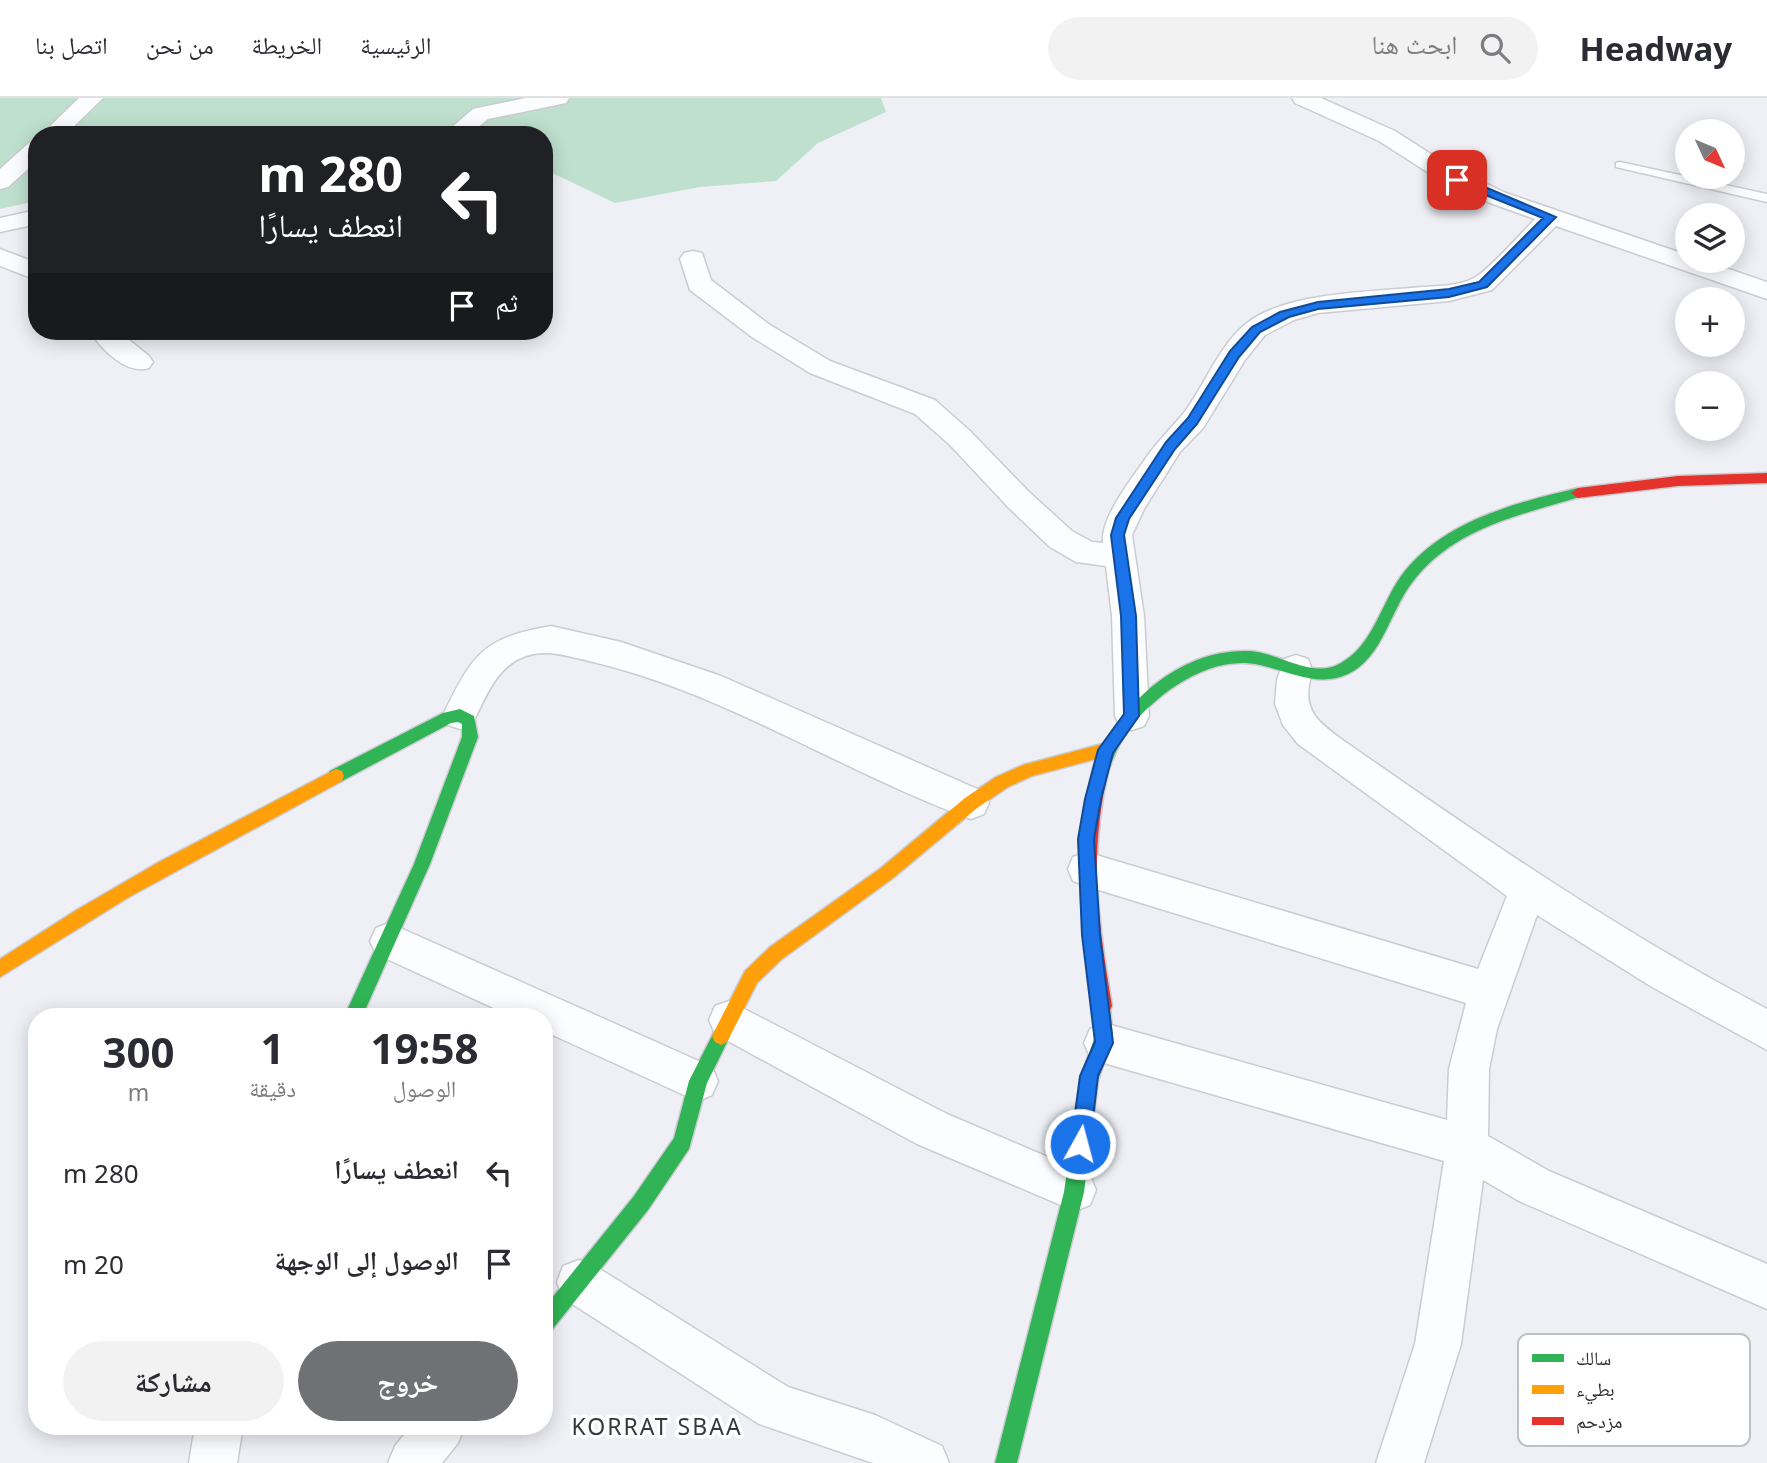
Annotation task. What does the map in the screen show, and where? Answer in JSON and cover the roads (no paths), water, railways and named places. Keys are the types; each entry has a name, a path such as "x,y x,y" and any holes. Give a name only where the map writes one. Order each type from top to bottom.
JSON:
{"street":[{"path":"62,126 92,98"},
{"path":"466,126 481,114 558,98"},
{"path":"1303,98 1387,136 1471,187 1550,217 1767,291"},
{"path":"0,182 28,156"},
{"path":"1132,716 1128,616 1118,535 1123,518 1133,501 1170,445 1193,421 1235,354 1256,329 1284,314 1318,305 1449,293 1483,284 1550,217"},
{"path":"0,225 28,219"},
{"path":"0,257 28,268"},
{"path":"693,259 699,284 761,331 839,376 925,407 960,438 1019,500 1061,539 1087,554 1119,555"},
{"path":"111,340 139,362"},
{"path":"1006,1463 1074,1190 1089,1076 1104,1043 1086,869 1086,839 1106,750 1132,716 1165,685 1206,664 1244,657 1330,673 1346,670 1360,656 1414,570 1436,549 1498,516 1570,494 1630,483 1692,478 1767,478"},
{"path":"460,715 483,671 497,657 519,645 551,639 621,655 709,686 971,803"},
{"path":"1296,668 1291,698 1293,712 1300,723 1441,831 1704,997 1767,1030"},
{"path":"0,969 39,942 227,833 447,717 460,715 470,721 470,737 422,864 357,1008"},
{"path":"553,1313 640,1203 682,1142 698,1081 751,977 776,953 887,873 971,803 1002,782 1029,770 1106,750"},
{"path":"1086,869 1489,990"},
{"path":"1400,1463 1438,1344 1466,1147 1469,1069 1489,990 1529,888"},
{"path":"389,941 537,1008"},
{"path":"553,1015 698,1081"},
{"path":"729,1020 932,1129 1074,1190"},
{"path":"1104,1043 1466,1147 1534,1186 1767,1287"},
{"path":"579,1282 776,1407 875,1439 925,1463"},
{"path":"213,1463 218,1435"},
{"path":"412,1463 434,1435"}],"lane":[{"path":"1620,165 1767,198"}],"district":[{"name":"KORRAT SBAA","path":"657,1426"}]}
